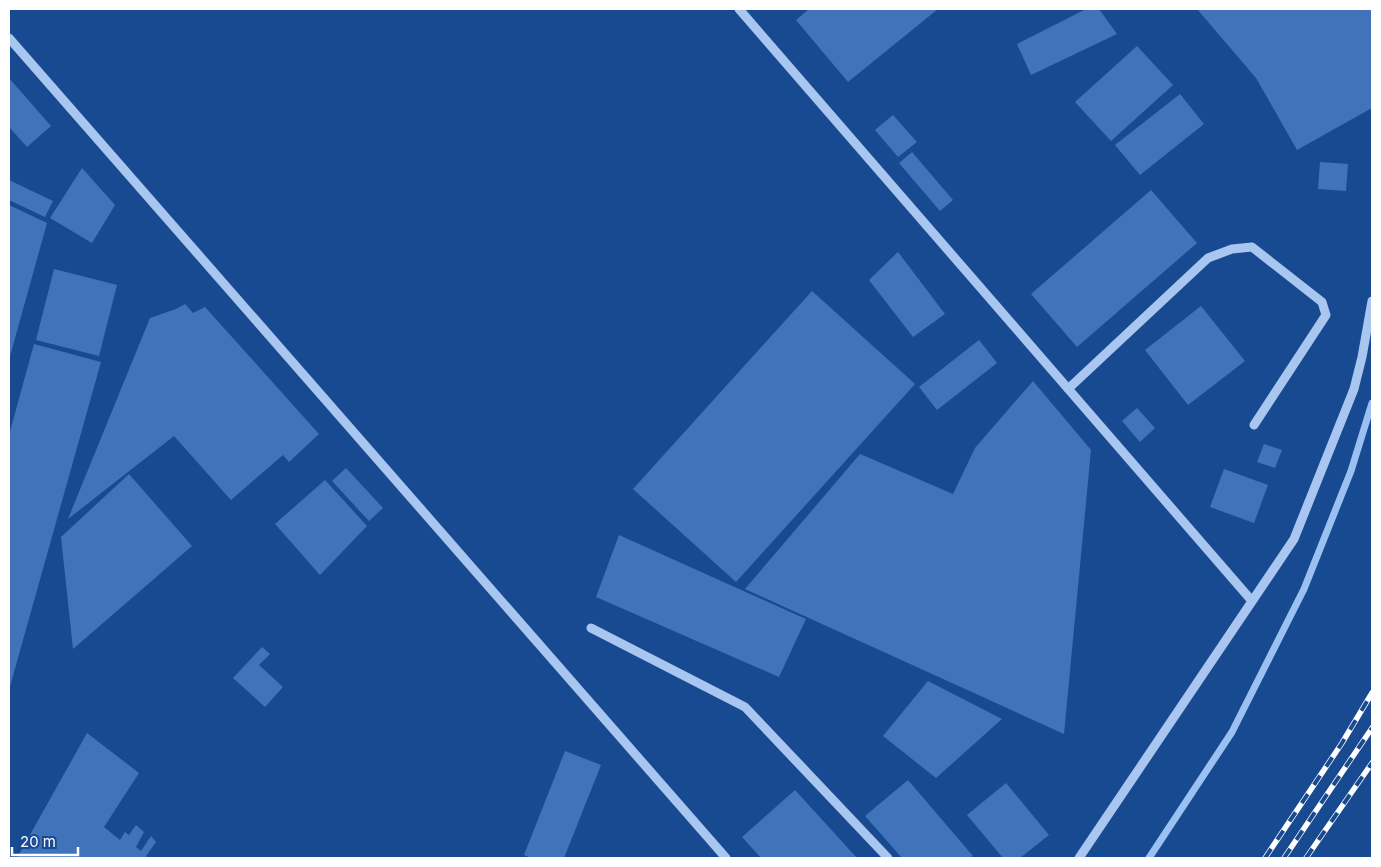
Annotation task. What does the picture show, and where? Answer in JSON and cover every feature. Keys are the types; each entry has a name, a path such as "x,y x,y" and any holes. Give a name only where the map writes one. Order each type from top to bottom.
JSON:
{"street":[{"path":"739,9 1252,601"},
{"path":"9,38 726,858"},
{"path":"1068,389 1208,258 1232,249 1252,247 1322,302 1326,316 1254,425"},
{"path":"1079,858 1294,540 1354,389 1372,301"},
{"path":"591,628 745,707 888,858"}],"building":[{"path":"809,9 938,9 848,82 796,20"},
{"path":"1086,9 1099,9 1117,34 1031,75 1017,44"},
{"path":"1197,9 1372,9 1372,108 1297,150 1256,78"},
{"path":"1137,46 1173,85 1111,141 1075,102"},
{"path":"9,78 51,126 27,147 9,127"},
{"path":"1180,94 1204,124 1140,175 1115,145"},
{"path":"893,115 917,142 898,157 875,130"},
{"path":"912,152 953,200 940,211 899,163"},
{"path":"1320,162 1348,164 1346,191 1318,189"},
{"path":"82,168 115,205 92,243 50,218"},
{"path":"9,180 53,201 45,217 9,200"},
{"path":"1151,190 1197,243 1077,347 1031,294"},
{"path":"9,205 47,223 9,360"},
{"path":"898,252 945,314 913,337 869,280"},
{"path":"54,269 117,285 99,356 36,340"},
{"path":"812,291 915,384 736,582 633,489"},
{"path":"185,304 193,313 205,307 319,434 289,462 283,455 231,500 174,436 68,519 150,318"},
{"path":"1201,306 1245,361 1188,405 1145,350"},
{"path":"979,340 997,363 937,410 919,387"},
{"path":"34,344 101,362 9,690 9,435"},
{"path":"1033,381 1091,450 1064,734 745,589 860,454 953,494 975,448"},
{"path":"1137,408 1155,428 1140,442 1122,421"},
{"path":"1264,444 1282,450 1275,468 1257,462"},
{"path":"346,468 383,508 369,521 332,481"},
{"path":"1224,469 1268,485 1254,523 1210,507"},
{"path":"129,474 192,546 73,649 61,537"},
{"path":"325,480 367,526 320,575 275,524"},
{"path":"619,535 806,619 779,677 596,597"},
{"path":"262,647 270,654 259,665 283,687 265,707 233,678"},
{"path":"928,681 1002,719 936,778 883,736"},
{"path":"87,733 139,773 104,827 120,840 125,832 129,835 136,825 144,832 136,847 141,851 151,836 156,842 146,856 149,858 17,858"},
{"path":"565,751 601,765 564,858 531,858 524,855"},
{"path":"908,780 973,856 970,858 902,858 865,816"},
{"path":"1006,783 1049,835 1020,858 1003,858 967,815"},
{"path":"795,790 857,858 761,858 742,837"}],"waterway":[{"path":"1149,858 1232,732 1304,589 1351,471 1372,403"}],"railway":[{"path":"1265,858 1342,743 1372,693"},
{"path":"1284,858 1372,728"},
{"path":"1306,858 1372,763"}]}
